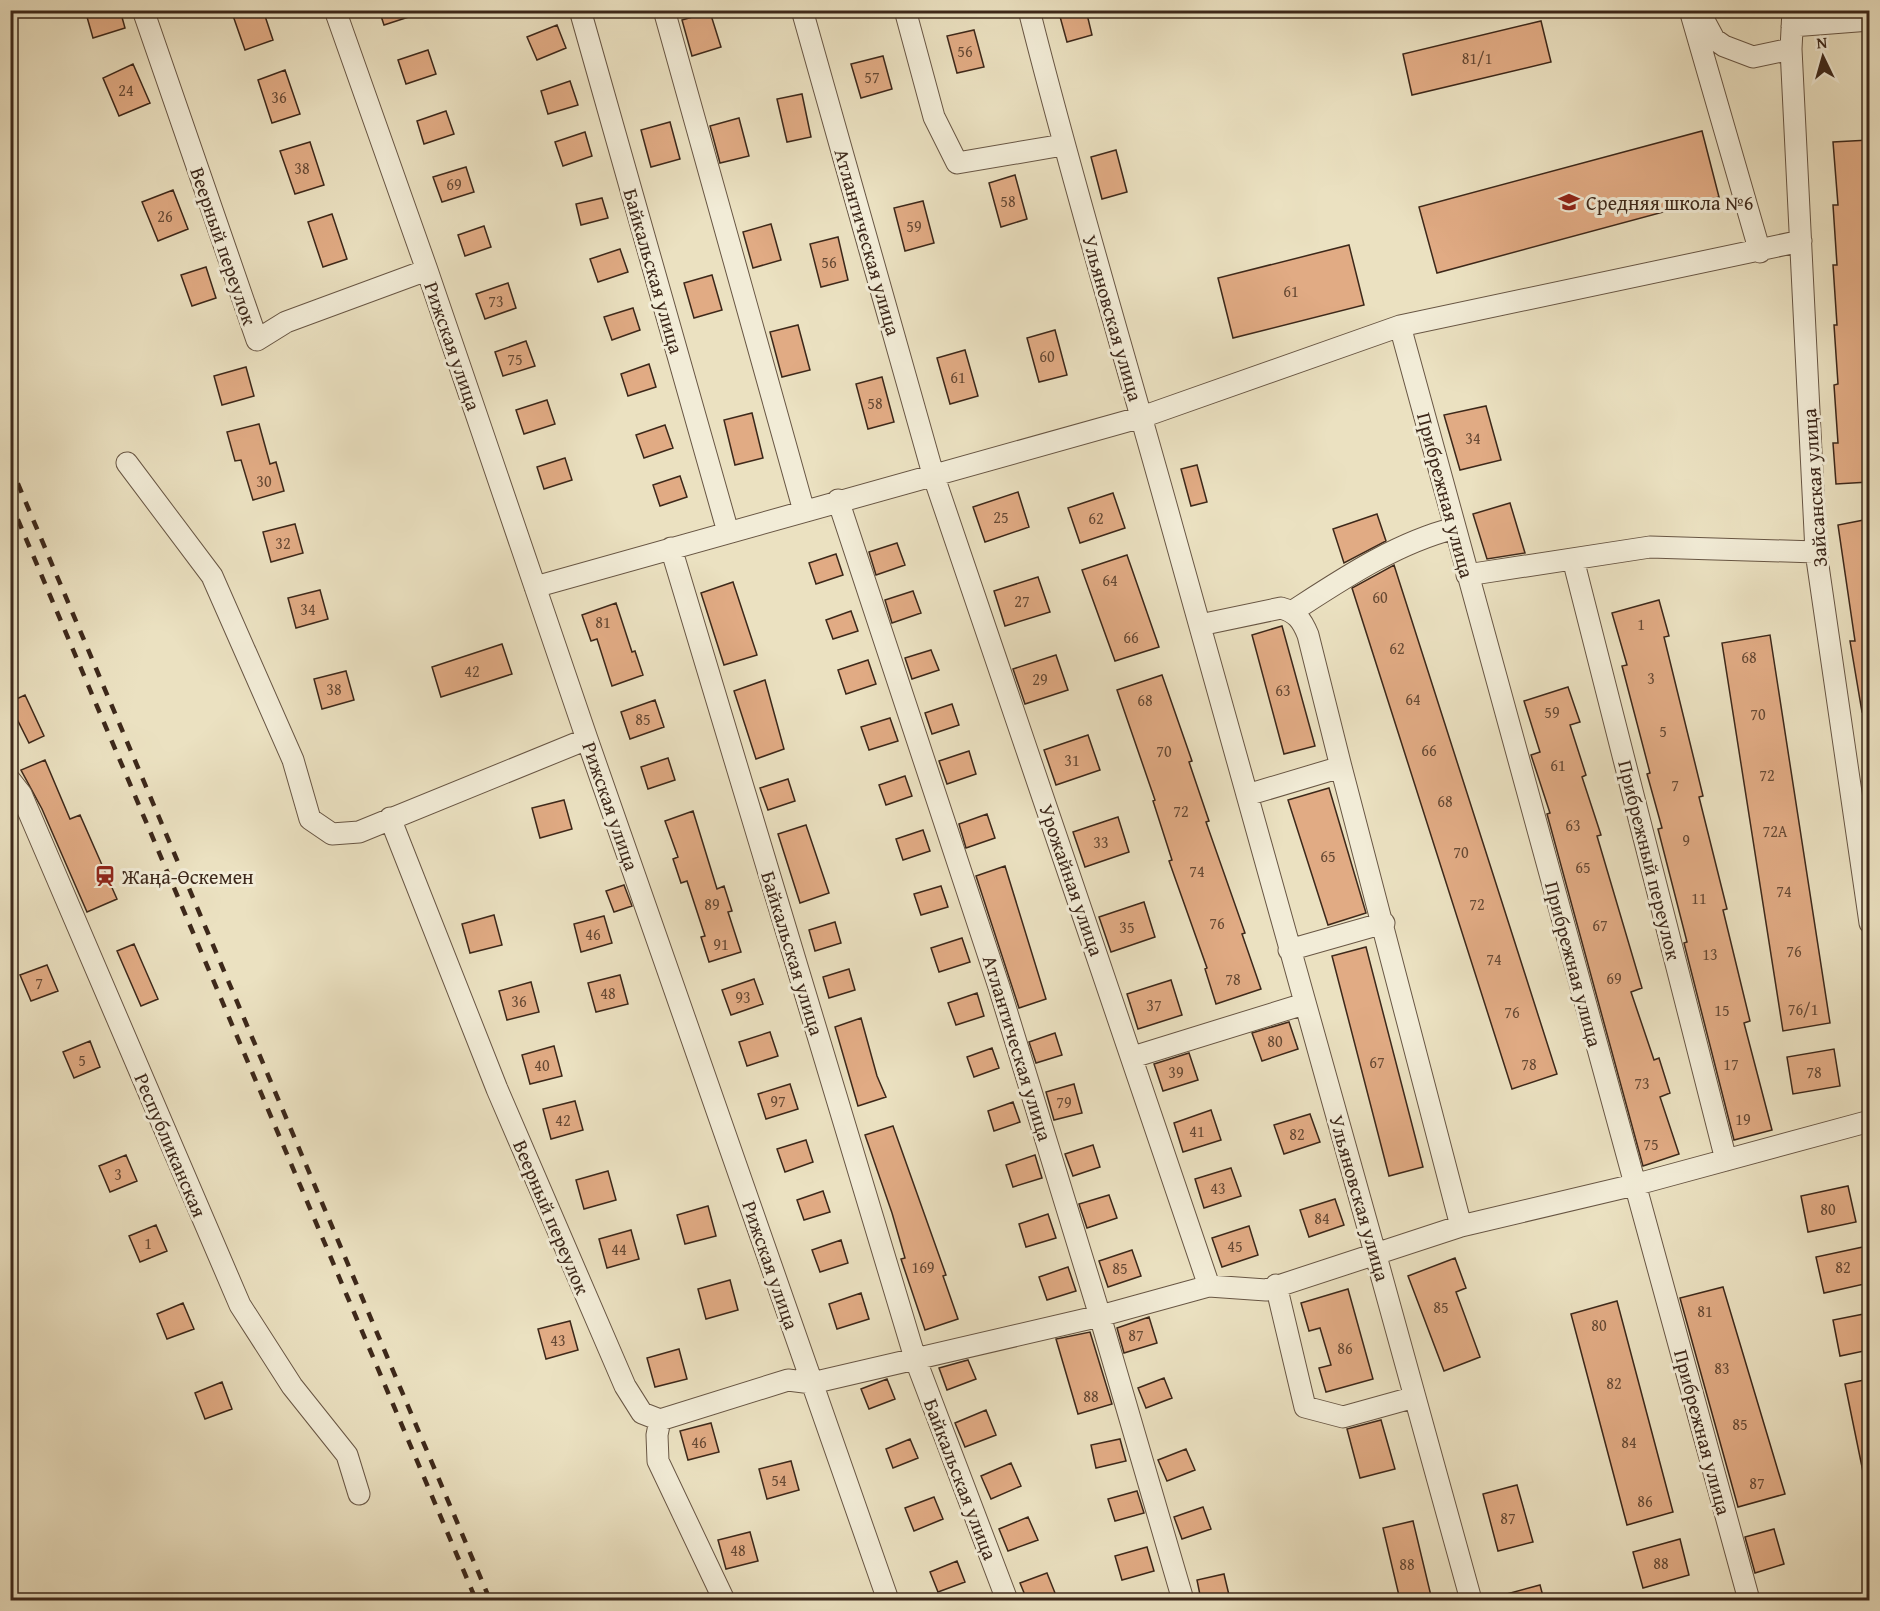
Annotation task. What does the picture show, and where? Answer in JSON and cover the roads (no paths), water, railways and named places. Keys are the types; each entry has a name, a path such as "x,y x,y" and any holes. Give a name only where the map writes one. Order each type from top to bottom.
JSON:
{"street":[{"name":"Веерный переулок","path":"143,10 257,340 286,322 428,270"},
{"name":"Рижская улица","path":"335,10 428,270 587,739 888,1600"},
{"name":"Байкальская улица","path":"580,10 728,532"},
{"path":"664,10 804,511"},
{"name":"Атлантическая улица","path":"802,10 933,474"},
{"path":"905,10 934,117 957,163 1063,144"},
{"name":"Ульяновская улица","path":"1029,10 1063,144 1142,417 1304,1004 1377,1254 1471,1600"},
{"path":"1690,10 1760,252"},
{"path":"1698,10 1714,39 1724,46 1752,57 1791,49"},
{"path":"1793,18 1869,20"},
{"name":"Зайсанская улица","path":"1793,18 1791,49 1816,552 1869,923"},
{"path":"535,587 838,500 1142,417 1400,326 1760,252 1801,241"},
{"name":"Прибрежная улица","path":"1400,326 1749,1600"},
{"path":"127,463 212,576 293,760 310,819 332,834 359,832 587,739"},
{"name":"Урожайная улица","path":"933,474 1209,1286"},
{"name":"Атлантическая улица","path":"838,500 999,987 1100,1316 1183,1600"},
{"path":"1293,611 1398,547 1428,535 1455,528"},
{"path":"1467,575 1650,547 1816,552"},
{"name":"Байкальская улица","path":"671,548 915,1358 1007,1600"},
{"name":"Прибрежный переулок","path":"1573,559 1726,1160"},
{"path":"1200,625 1281,608 1293,611 1303,623 1384,923 1461,1226"},
{"path":"1247,795 1341,767"},
{"name":"Республиканская","path":"10,780 21,794 240,1305 292,1386 347,1455 359,1494"},
{"name":"Веерный переулок","path":"390,818 496,1089 625,1386 642,1413 660,1420"},
{"path":"1289,950 1384,923"},
{"path":"1132,1057 1304,1004"},
{"path":"724,1600 658,1461 657,1435 660,1420 788,1380 812,1383 1100,1316 1209,1286 1266,1290 1461,1226 1634,1185 1869,1121"},
{"path":"1276,1285 1305,1407 1343,1417 1415,1397"}],"railway":[{"path":"10,465 490,1600"},
{"path":"10,501 476,1600"}],"place":[{"name":"Средняя школа №6","path":"1569,202"},
{"name":"Жаңа-Өскемен","path":"105,876"}]}
